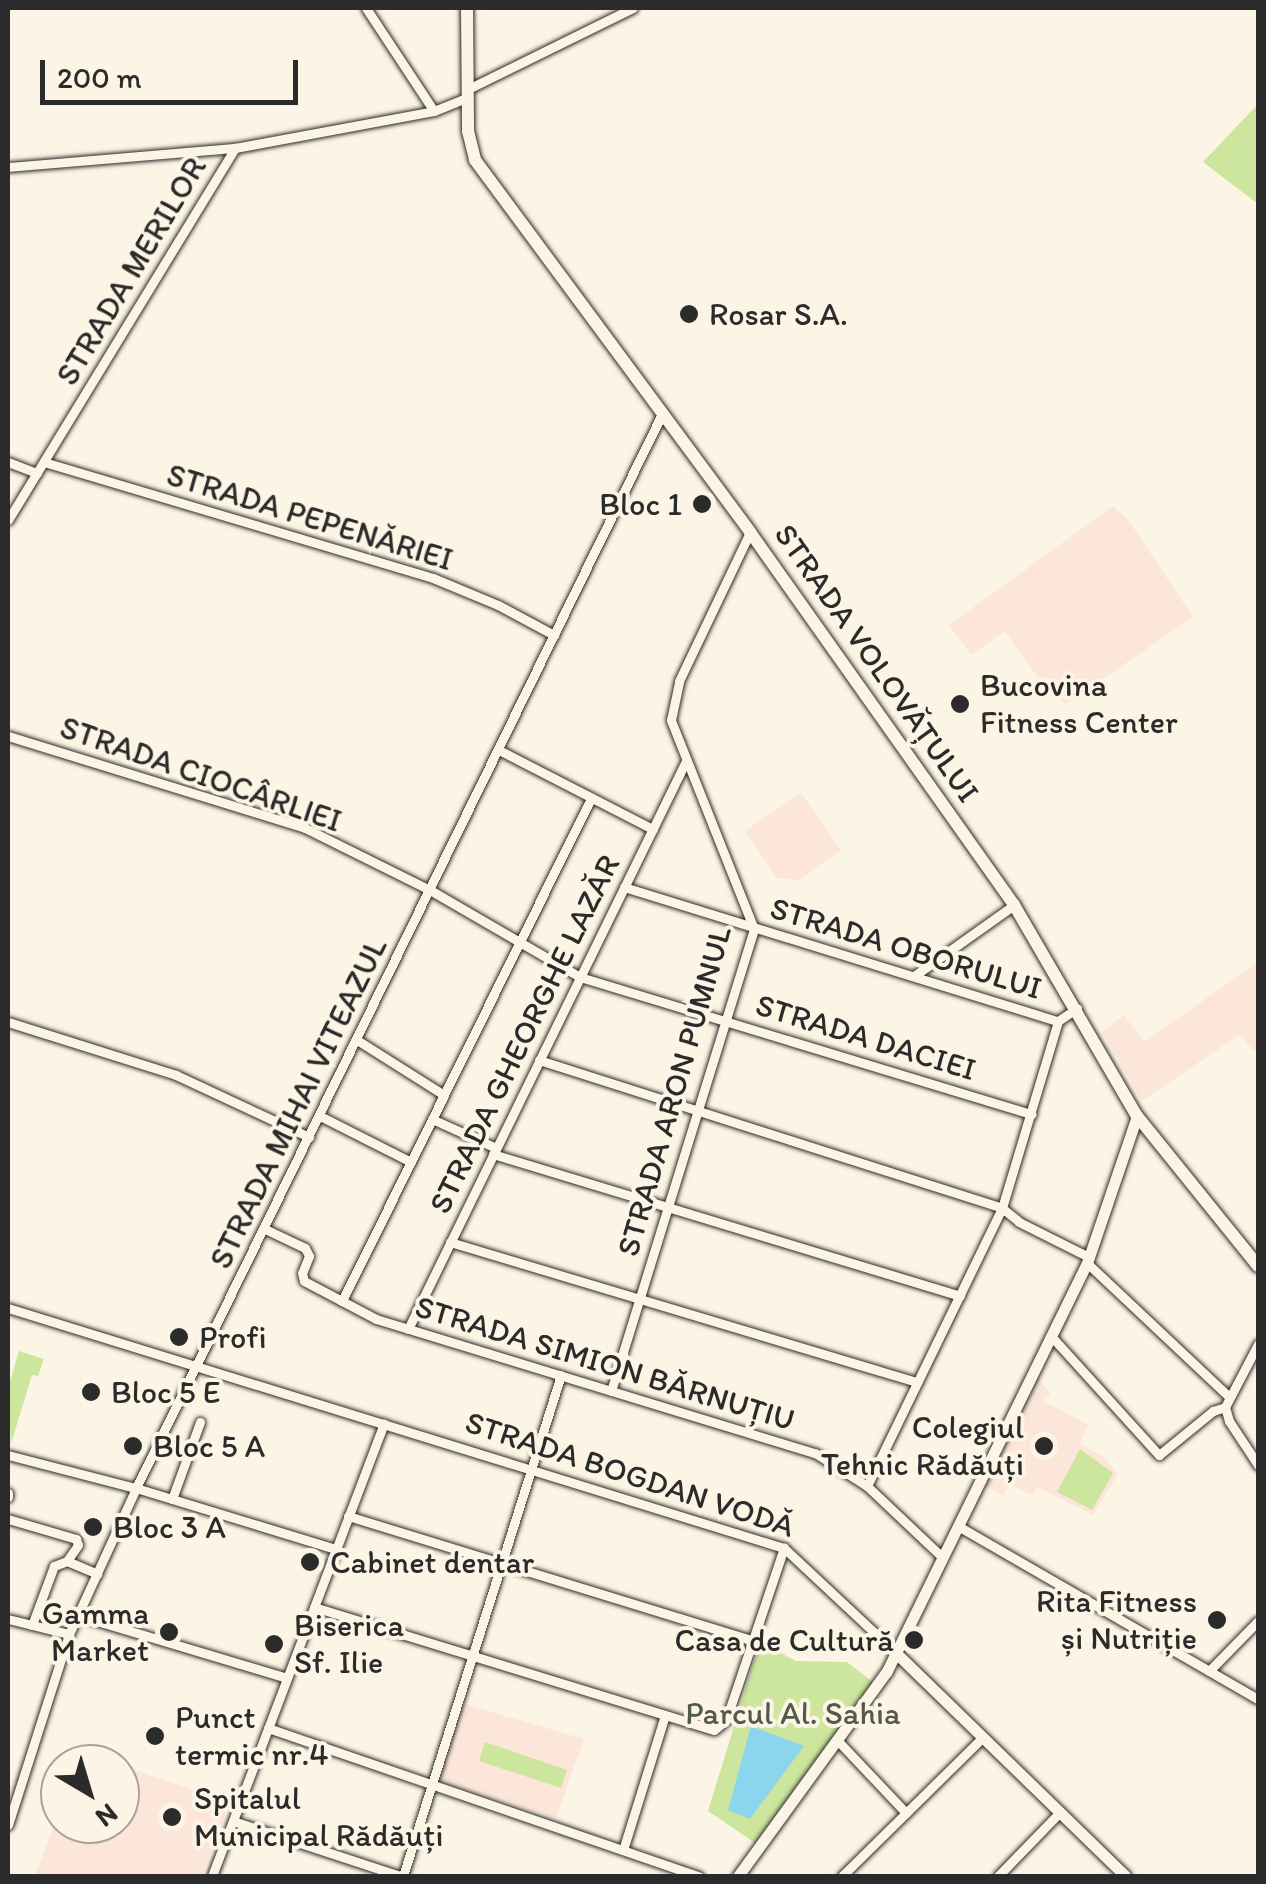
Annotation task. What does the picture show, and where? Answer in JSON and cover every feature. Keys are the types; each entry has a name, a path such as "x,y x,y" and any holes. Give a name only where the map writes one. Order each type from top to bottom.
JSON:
{"main road":[{"name":"STRADA VOLOVĂȚULUI","path":"467,8 467,94 476,160 750,532 1014,905 1137,1116 1258,1266"}],"street":[{"path":"366,8 434,111"},
{"name":"STRADA MERILOR","path":"8,520 235,148 434,111 634,8"},
{"path":"8,167 235,148"},
{"name":"STRADA MIHAI VITEAZUL","path":"8,1825 69,1634 136,1488 662,414"},
{"path":"8,462 37,473"},
{"name":"STRADA PEPENĂRIEI","path":"44,462 433,578 498,604 554,635"},
{"name":"STRADA ARON PUMNUL","path":"611,1391 754,928 671,720 672,703 750,532"},
{"name":"STRADA CIOCÂRLIEI","path":"8,736 304,828 520,940"},
{"path":"498,750 652,830"},
{"name":"STRADA GHEORGHE LAZĂR","path":"408,1329 686,761"},
{"path":"342,1301 591,798"},
{"name":"STRADA OBORULUI","path":"624,887 1058,1021"},
{"path":"914,976 1014,905"},
{"name":"STRADA DACIEI","path":"520,940 580,977 1032,1114"},
{"path":"867,1486 1002,1208 1058,1021 1077,1008"},
{"path":"8,1022 176,1075 310,1138"},
{"path":"357,1040 444,1095"},
{"path":"540,1060 1002,1208 1018,1222 1088,1260 1227,1402 1228,1421 1258,1466"},
{"path":"320,1116 410,1162"},
{"path":"738,1876 838,1740 896,1652 1088,1260 1137,1116"},
{"path":"432,1119 495,1151 960,1296"},
{"name":"STRADA SIMION BĂRNUȚIU","path":"265,1229 305,1248 309,1256 302,1273 304,1281 376,1319 815,1453 867,1486 942,1558"},
{"path":"450,1242 918,1382"},
{"name":"STRADA BOGDAN VODĂ","path":"8,1308 784,1548 1125,1876"},
{"path":"1051,1336 1159,1455 1227,1402 1258,1344"},
{"path":"233,1821 401,1876 560,1376"},
{"path":"172,1499 200,1422"},
{"path":"212,1876 384,1424"},
{"path":"8,1455 136,1488 336,1549"},
{"path":"348,1516 751,1640"},
{"path":"8,1519 76,1539 78,1544 67,1561 54,1566 32,1625"},
{"path":"958,1526 1258,1700"},
{"path":"314,1608 714,1730 726,1720 784,1548"},
{"path":"67,1561 97,1574"},
{"path":"78,1615 287,1678"},
{"path":"8,1619 69,1634"},
{"path":"1210,1671 1258,1621"},
{"path":"622,1850 665,1715"},
{"path":"268,1728 699,1876"},
{"path":"842,1876 983,1737"},
{"path":"838,1740 906,1814"},
{"path":"998,1876 1060,1812"}],"shaded area":[{"path":"1113,506 1129,521 1193,617 1065,705 1044,677 1039,679 1005,631 971,655 949,625"},
{"path":"801,793 841,850 800,880 777,878 745,831"},
{"path":"1258,962 1258,1047 1254,1051 1239,1035 1142,1101 1102,1032 1124,1015 1144,1042"},
{"name":"Colegiul Tehnic Rădăuți","path":"1038,1378 1050,1394 1044,1401 1088,1425 1080,1444 1104,1457 1118,1474 1093,1515 1037,1487 1032,1495 1009,1484 1003,1495 985,1486"},
{"path":"464,1704 584,1739 556,1818 438,1782"},
{"name":"Spitalul Municipal Rădăuți","path":"140,1772 196,1791 226,1812 201,1876 35,1876 47,1844 140,1844"}],"green space":[{"path":"1258,104 1258,204 1203,162"},
{"path":"19,1351 44,1359 38,1376 32,1375 11,1444 8,1388"},
{"path":"1080,1449 1113,1473 1092,1510 1057,1492"},
{"name":"Parcul Al. Sahia","path":"760,1642 796,1661 847,1662 874,1683 755,1843 708,1811"},
{"path":"485,1742 567,1770 561,1788 479,1761"}],"water":[{"path":"751,1726 804,1746 750,1819 728,1810"}],"place":[{"name":"Rosar S.A.","path":"689,314"},
{"name":"Bloc 1","path":"702,504"},
{"name":"Bucovina Fitness Center","path":"960,704"},
{"name":"Profi","path":"179,1337"},
{"name":"Bloc 5 E","path":"91,1392"},
{"name":"Bloc 5 A","path":"133,1446"},
{"name":"Colegiul Tehnic Rădăuți","path":"1044,1446"},
{"name":"Bloc 3 A","path":"93,1527"},
{"name":"Cabinet dentar","path":"310,1562"},
{"name":"Rita Fitness și Nutriție","path":"1217,1620"},
{"name":"Gamma Market","path":"169,1632"},
{"name":"Casa de Cultură","path":"914,1640"},
{"name":"Biserica Sf. Ilie","path":"274,1644"},
{"name":"Punct termic nr.4","path":"155,1736"},
{"name":"Spitalul Municipal Rădăuți","path":"172,1817"}]}
